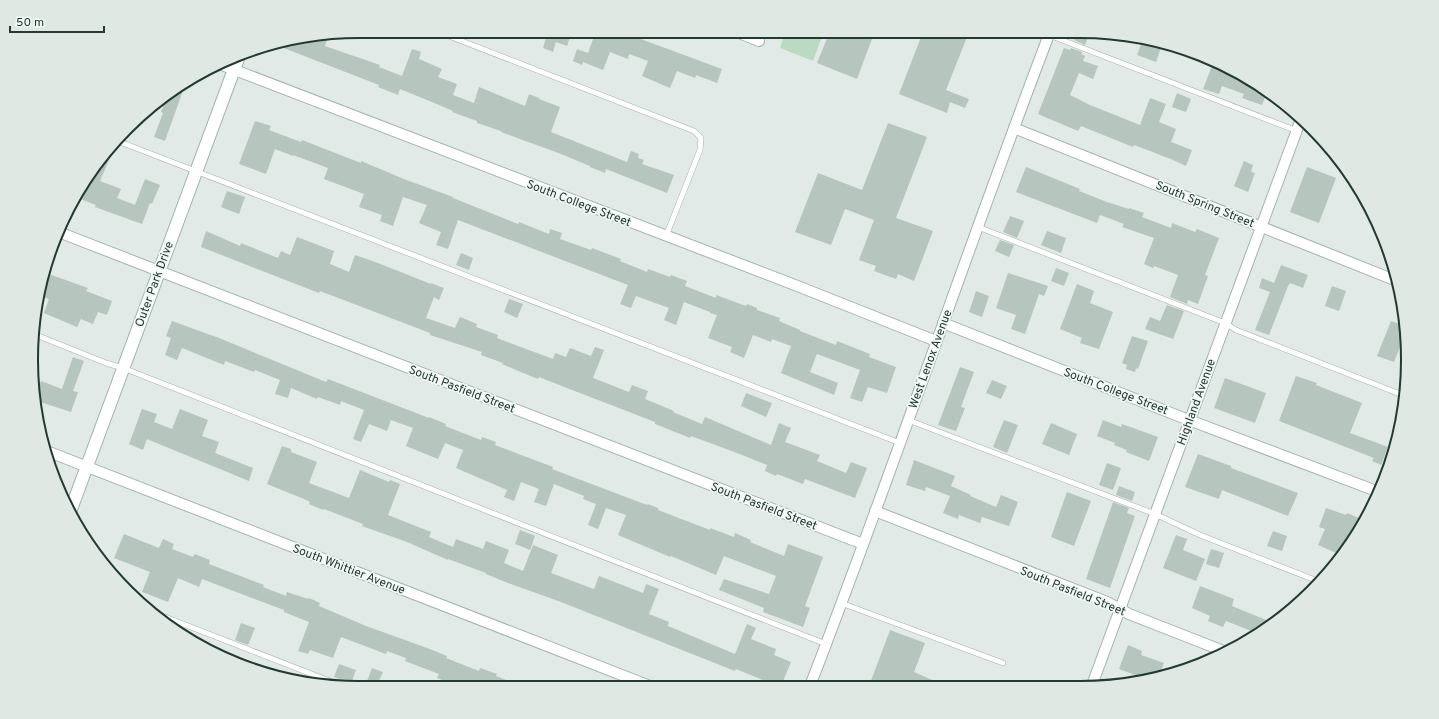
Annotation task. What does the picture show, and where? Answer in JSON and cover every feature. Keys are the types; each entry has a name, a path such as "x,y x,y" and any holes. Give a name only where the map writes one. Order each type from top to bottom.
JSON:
{"street":[{"path":"752,38 759,41"},
{"name":"West Lenox Avenue","path":"812,681 1047,38"},
{"name":"Outer Park Drive","path":"73,505 237,62"},
{"name":"South College Street","path":"226,67 665,237 800,287 936,341"},
{"name":"Highland Avenue","path":"1094,680 1299,125"},
{"name":"South Spring Street","path":"1014,128 1391,278"},
{"name":"South Pasfield Street","path":"63,235 863,544"},
{"name":"South College Street","path":"943,323 1374,490"},
{"name":"South Whittier Avenue","path":"52,453 637,681"},
{"name":"South Pasfield Street","path":"875,511 1107,602 1129,614 1219,649"}],"lane":[{"path":"454,38 694,131 701,138 700,150 665,237"},
{"path":"1062,38 1297,130"},
{"path":"122,143 900,443"},
{"path":"978,227 1225,323 1236,330 1399,394"},
{"path":"39,337 123,368 826,644"},
{"path":"908,420 1155,514 1200,535 1314,579"},
{"path":"841,603 1003,663"},
{"path":"169,618 323,679"}],"green space":[{"path":"784,38 821,38 813,61 780,48"}],"building":[{"path":"546,38 570,38 567,46 556,42 553,52 543,48"},
{"path":"593,38 638,38 722,69 717,83 696,75 695,78 677,71 670,88 642,76 648,61 629,54 628,59 610,52 603,70 583,62 582,65 573,61 577,49 588,53"},
{"path":"827,38 872,38 857,79 817,63"},
{"path":"921,38 967,38 946,90 969,99 965,108 950,102 947,113 899,94"},
{"path":"1075,38 1088,38 1085,45 1074,40"},
{"path":"327,40 325,46 380,65 379,67 402,76 412,49 421,52 419,59 442,69 438,77 457,84 453,95 474,103 479,87 525,106 529,94 560,107 551,132 627,162 631,151 639,154 638,158 644,160 642,164 674,175 667,193 606,169 605,173 561,154 477,123 477,121 452,112 453,111 400,89 398,95 378,87 379,85 282,47"},
{"path":"1141,44 1161,48 1156,62 1137,55"},
{"path":"1064,48 1070,50 1071,48 1082,52 1081,54 1085,56 1083,61 1098,66 1093,79 1079,73 1070,95 1090,105 1140,125 1150,98 1166,104 1159,122 1176,129 1171,142 1192,150 1186,166 1171,159 1134,145 1133,147 1081,126 1078,131 1038,114"},
{"path":"1212,66 1240,81 1265,97 1262,105 1242,98 1244,94 1222,86 1219,94 1203,89"},
{"path":"183,91 165,141 154,137 163,113 161,112 164,105"},
{"path":"1177,93 1191,99 1186,112 1172,107"},
{"path":"255,121 271,126 269,130 301,142 302,140 361,163 361,161 518,224 519,222 549,234 550,229 562,233 560,239 591,250 592,248 621,259 620,261 647,272 648,269 670,277 671,275 687,281 685,286 716,298 716,295 746,306 747,304 757,308 757,310 780,318 779,321 800,331 836,345 837,341 870,354 869,357 896,367 887,393 868,387 862,402 850,398 860,370 817,354 810,372 838,383 834,395 781,373 791,346 772,339 771,342 753,335 744,358 730,352 732,347 708,338 717,315 684,302 676,325 664,320 669,308 636,296 631,308 620,304 628,285 458,220 448,249 436,245 441,232 419,223 427,205 403,197 393,226 380,221 382,215 359,207 364,194 324,179 328,168 293,155 275,149 266,174 239,164"},
{"path":"888,123 927,137 896,218 933,231 914,281 898,274 896,279 874,271 876,266 859,260 874,220 845,209 831,245 795,232 818,173 862,190"},
{"path":"110,157 100,181 121,189 117,198 135,205 145,179 160,185 152,204 150,203 142,224 95,207 96,205 81,199 92,181"},
{"path":"1244,161 1253,165 1251,172 1255,173 1248,192 1234,186"},
{"path":"1026,167 1080,189 1079,191 1107,202 1144,213 1142,217 1171,228 1172,223 1195,232 1197,229 1219,238 1205,275 1208,276 1198,304 1188,300 1187,304 1170,297 1178,275 1144,264 1154,238 1122,227 1124,224 1100,215 1097,223 1016,192"},
{"path":"1307,167 1336,178 1319,223 1290,212"},
{"path":"227,191 245,197 239,214 221,207"},
{"path":"1010,216 1024,221 1017,238 1003,232"},
{"path":"206,231 240,246 241,243 278,258 281,251 290,255 297,237 334,251 330,264 349,272 355,255 378,263 444,288 439,300 434,297 426,318 455,328 460,317 477,324 476,327 498,335 497,338 553,359 555,353 566,357 570,348 591,356 595,347 604,350 593,378 629,392 632,385 648,391 645,399 674,411 673,412 702,424 705,417 771,445 779,423 791,428 785,442 820,455 817,461 846,473 851,462 867,468 855,498 805,479 803,484 777,474 776,476 765,471 767,465 737,453 691,436 690,438 655,424 655,422 539,377 538,379 523,373 502,364 503,363 481,355 482,352 430,335 430,333 320,291 319,293 201,247"},
{"path":"1047,231 1066,238 1061,253 1041,245"},
{"path":"1000,240 1014,245 1009,257 995,251"},
{"path":"461,253 473,258 469,270 456,265"},
{"path":"1281,265 1308,275 1303,288 1290,283 1288,286 1269,335 1255,330 1270,292 1259,288 1262,278 1274,283"},
{"path":"1056,268 1069,273 1064,286 1051,281"},
{"path":"1008,273 1048,286 1044,296 1039,294 1025,334 1011,329 1016,315 996,308"},
{"path":"50,274 88,288 86,291 112,301 107,315 98,312 93,324 81,319 77,327 44,313 49,299 44,297"},
{"path":"1077,284 1094,291 1090,303 1113,312 1099,349 1080,343 1082,338 1060,329"},
{"path":"1332,286 1346,291 1339,311 1325,306"},
{"path":"976,291 989,296 982,317 969,312"},
{"path":"509,299 523,304 517,318 504,312"},
{"path":"1167,305 1184,311 1173,339 1145,329 1150,317 1160,321"},
{"path":"172,321 219,338 326,382 328,379 429,417 446,424 445,426 481,440 482,437 496,442 495,445 553,467 552,469 647,505 648,504 658,508 658,510 710,530 710,528 734,537 735,533 751,540 750,542 784,556 788,544 823,557 805,606 810,608 803,627 763,612 764,608 719,590 724,579 769,594 776,576 724,556 716,575 671,556 670,557 618,535 626,515 606,508 598,529 588,525 596,504 583,499 584,496 554,484 546,506 534,502 539,489 521,482 514,501 504,497 507,490 456,468 463,450 445,443 438,459 406,446 413,428 391,420 387,431 369,424 361,442 353,439 364,410 341,401 340,405 318,397 317,399 291,388 288,398 275,394 280,380 255,370 254,372 225,361 224,365 182,348 177,360 165,355 171,338 166,336"},
{"path":"1391,321 1399,324 1400,346 1394,362 1377,356"},
{"path":"1132,336 1148,341 1138,369 1136,368 1135,372 1126,369 1127,365 1122,363"},
{"path":"73,357 84,361 73,391 78,392 71,412 41,402 39,385 41,381 62,389"},
{"path":"960,367 974,372 961,407 965,408 956,431 938,425"},
{"path":"1296,376 1317,383 1316,385 1362,403 1350,433 1388,447 1381,465 1372,461 1374,458 1279,421"},
{"path":"1225,378 1266,393 1255,423 1214,408"},
{"path":"992,380 1007,386 1001,399 986,393"},
{"path":"746,393 772,403 766,417 741,406"},
{"path":"142,409 157,414 154,422 172,429 180,409 208,420 202,436 219,442 215,453 253,468 249,481 147,439 143,450 129,444"},
{"path":"1004,420 1018,425 1007,453 993,447"},
{"path":"1103,420 1121,427 1122,424 1158,437 1149,461 1126,452 1127,450 1114,445 1115,443 1097,436"},
{"path":"1051,423 1077,434 1069,455 1042,444"},
{"path":"282,446 291,449 291,452 317,462 309,483 349,498 360,470 389,482 390,480 400,484 388,515 431,532 429,537 453,547 456,539 483,549 486,541 509,550 504,563 523,571 533,545 558,555 551,573 594,589 599,576 643,593 646,584 659,589 649,614 669,622 668,626 735,654 747,624 756,628 751,639 776,649 774,655 791,662 783,681 765,681 736,669 735,671 561,602 448,560 407,542 362,526 363,524 324,509 323,510 309,504 310,502 304,499 267,484"},
{"path":"1198,454 1298,493 1288,516 1222,490 1219,499 1185,487"},
{"path":"914,460 955,476 951,486 996,507 1001,495 1018,502 1009,526 982,517 980,523 959,515 958,519 943,513 950,496 926,487 925,491 906,485"},
{"path":"1107,463 1121,468 1113,490 1099,485"},
{"path":"1119,486 1135,492 1132,501 1116,495"},
{"path":"1067,492 1091,501 1074,546 1051,537"},
{"path":"1113,502 1129,508 1127,513 1135,516 1110,588 1086,579"},
{"path":"1326,508 1346,515 1347,513 1359,518 1336,553 1318,545 1325,529 1319,527"},
{"path":"520,530 535,536 530,550 515,544"},
{"path":"1273,531 1287,536 1282,551 1267,546"},
{"path":"124,534 159,548 163,539 174,544 172,549 193,557 195,554 210,560 209,564 264,585 263,587 286,596 287,592 308,599 309,598 320,603 319,606 366,626 427,648 447,656 446,658 479,671 480,668 497,674 496,676 509,681 445,681 437,678 439,674 405,661 406,658 387,651 386,654 341,637 333,658 310,650 308,654 298,651 309,622 284,612 284,610 202,579 199,587 178,578 168,602 142,592 150,572 114,558"},
{"path":"1176,535 1187,539 1183,550 1205,559 1196,581 1163,568"},
{"path":"1211,549 1224,553 1219,568 1206,564"},
{"path":"1200,586 1234,599 1232,606 1267,621 1251,631 1226,621 1223,627 1208,621 1210,616 1192,608"},
{"path":"241,623 255,628 248,645 235,640"},
{"path":"890,630 925,643 914,672 935,681 871,681"},
{"path":"1128,645 1142,651 1141,655 1164,663 1161,671 1137,676 1119,669"},
{"path":"339,664 356,670 352,681 343,680 334,677"},
{"path":"372,668 383,672 379,681 367,681"}]}
